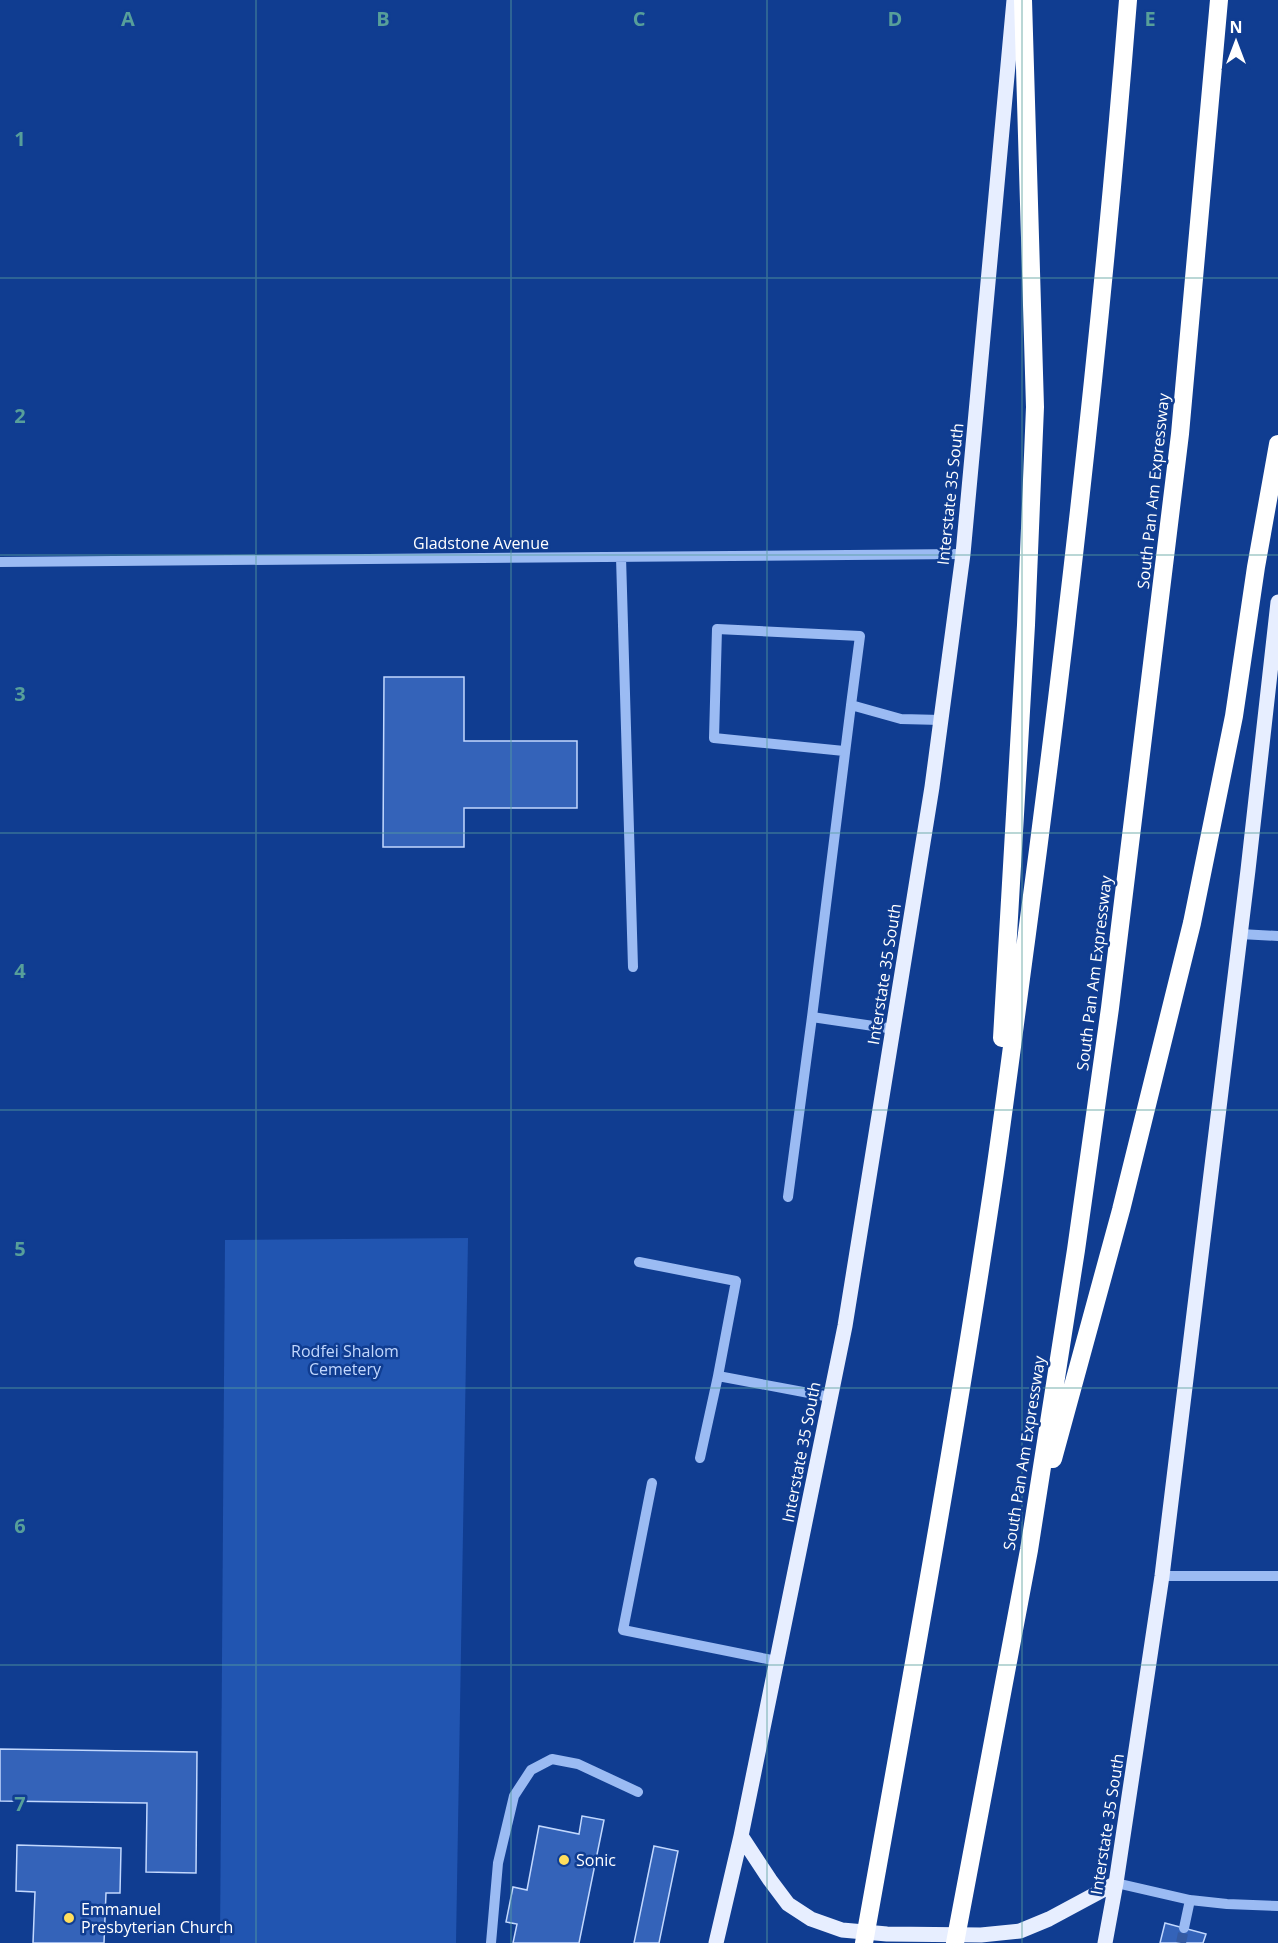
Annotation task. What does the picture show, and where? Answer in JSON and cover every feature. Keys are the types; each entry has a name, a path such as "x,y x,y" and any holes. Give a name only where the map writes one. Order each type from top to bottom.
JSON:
{"highway":[{"path":"993,1184 1026,625 1035,407 1023,0"},
{"path":"864,1943 945,1484 993,1184 1051,751 1080,508 1118,125 1128,0"},
{"name":"South Pan Am Expressway","path":"956,1943 1029,1550 1074,1262 1110,1008 1170,531 1192,314 1219,0"},
{"path":"1029,1550 1120,1210 1192,922 1234,716 1256,567 1278,444"}],"main road":[{"name":"Interstate 35 South","path":"716,1943 741,1836 845,1326 894,1029 941,720 963,554 1014,0"},
{"name":"Interstate 35 South","path":"1105,1943 1162,1576 1278,602"},
{"path":"741,1836 788,1904 810,1919 842,1930 887,1934 981,1935 1020,1931 1049,1919 1116,1883"}],"street":[{"name":"Gladstone Avenue","path":"0,562 963,554"},
{"path":"621,557 633,967"},
{"path":"788,1197 860,636 717,629 714,738 844,751"},
{"path":"851,705 901,718 941,720"},
{"path":"1240,934 1278,936"},
{"path":"812,1017 894,1029"},
{"path":"639,1262 736,1281 700,1458"},
{"path":"718,1376 830,1397"},
{"path":"652,1483 623,1630 777,1661"},
{"path":"1162,1576 1278,1576"},
{"path":"491,1943 498,1863 514,1796 531,1770 552,1759 578,1764 638,1792"},
{"path":"1116,1883 1190,1900 1278,1906"},
{"path":"1184,1928 1190,1900"}],"green space":[{"name":"Rodfei Shalom Cemetery","path":"468,1238 456,1943 220,1943 225,1240"}],"building":[{"path":"384,677 464,677 464,741 577,741 577,808 464,808 464,847 383,847"},
{"path":"0,1749 197,1752 196,1873 146,1872 147,1803 0,1801"},
{"name":"Sonic","path":"582,1816 604,1820 579,1943 513,1943 517,1924 506,1922 513,1887 527,1890 539,1826 579,1834"},
{"name":"Emmanuel Presbyterian Church","path":"17,1845 121,1848 120,1893 106,1893 104,1943 33,1943 35,1892 16,1891"},
{"name":"Sonic","path":"654,1846 678,1851 659,1943 634,1943"},
{"path":"1165,1923 1206,1934 1203,1943 1160,1943"}],"tunnel":[{"path":"1181,1943 1184,1928"}],"place":[{"name":"Sonic","path":"564,1860"},
{"name":"Emmanuel Presbyterian Church","path":"69,1918"}]}
